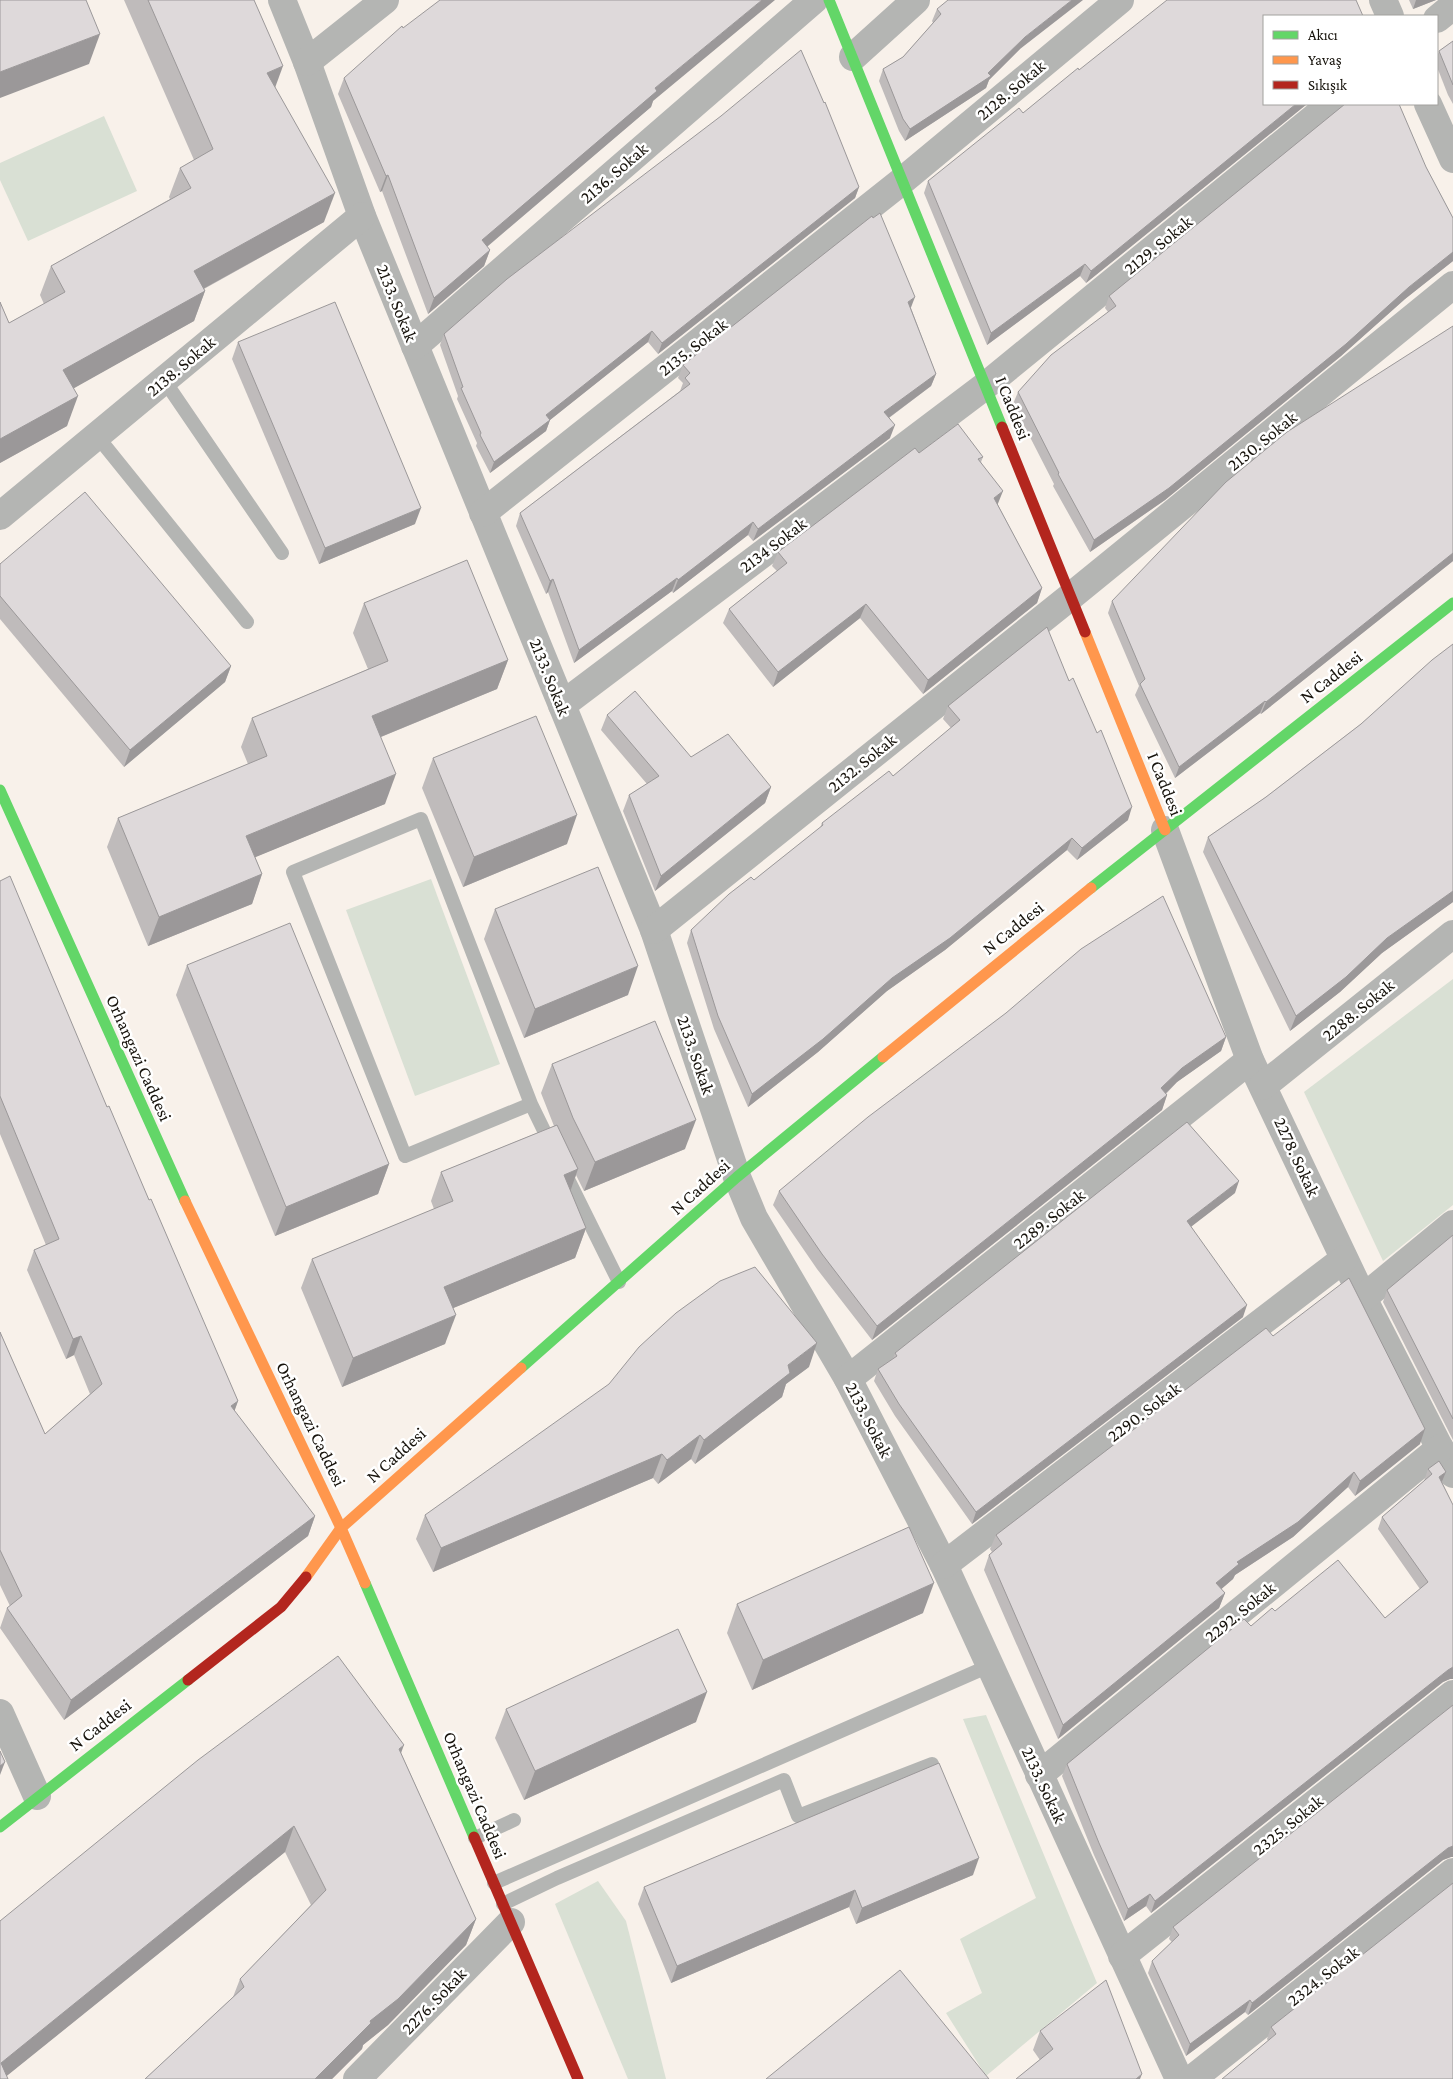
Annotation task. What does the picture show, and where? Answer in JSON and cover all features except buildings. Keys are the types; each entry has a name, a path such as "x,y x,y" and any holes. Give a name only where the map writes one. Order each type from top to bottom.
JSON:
{"street":[{"name":"2133. Sokak","path":"282,0 307,62 362,216 654,930 737,1177 754,1218 848,1379 944,1565 1179,2079"},
{"path":"307,62 385,0"},
{"name":"2136. Sokak","path":"414,346 814,0"},
{"name":"I Caddesi","path":"829,0 1164,830"},
{"path":"853,57 916,0"},
{"name":"2128. Sokak","path":"902,181 1120,0"},
{"path":"1382,0 1390,15"},
{"path":"1438,18 1453,6"},
{"name":"2129. Sokak","path":"985,386 1330,105"},
{"path":"1428,105 1453,159"},
{"name":"2135. Sokak","path":"483,513 902,181"},
{"name":"2138. Sokak","path":"0,516 362,216"},
{"name":"2130. Sokak","path":"1070,597 1453,285"},
{"name":"2134 Sokak","path":"562,705 985,386"},
{"name":"2132. Sokak","path":"654,930 1070,597"},
{"name":"N Caddesi","path":"0,1827 37,1796 281,1607 315,1567 341,1528 737,1177 1031,935 1453,604"},
{"name":"Orhangazi Caddesi","path":"0,790 165,1160 341,1528 578,2079"},
{"name":"2278. Sokak","path":"1164,830 1250,1060 1363,1298 1453,1474"},
{"name":"2288. Sokak","path":"1263,1086 1453,934"},
{"name":"2289. Sokak","path":"848,1379 1250,1060"},
{"path":"1363,1298 1453,1224"},
{"name":"2290. Sokak","path":"944,1565 1344,1259"},
{"name":"2292. Sokak","path":"1039,1775 1440,1448"},
{"name":"2325. Sokak","path":"1122,1956 1453,1694"},
{"path":"0,1713 37,1796"},
{"name":"2324. Sokak","path":"1192,2079 1453,1872"},
{"name":"2276. Sokak","path":"357,2079 507,1913"}],"lane":[{"path":"164,380 282,553"},
{"path":"97,436 247,622"},
{"path":"531,1104 405,1156 293,872 421,819 531,1104 620,1282"},
{"path":"494,1883 989,1666"},
{"path":"507,1913 558,1878 784,1780 798,1816 932,1764"},
{"path":"475,1838 514,1820"}],"shaded area":[{"path":"104,116 137,191 28,241 0,180 0,163"},
{"path":"431,879 500,1064 415,1096 346,910"},
{"path":"1453,979 1453,1205 1383,1261 1304,1092"},
{"path":"986,1715 1097,1983 986,2076 946,2013 982,1993 960,1939 1036,1898 963,1719"},
{"path":"598,1881 626,1921 666,2079 628,2079 555,1904"}],"traffic: fast":[{"path":"829,0 1002,427"},
{"path":"1091,888 1453,603"},
{"path":"0,790 185,1201"},
{"path":"521,1368 737,1177 883,1057"},
{"path":"365,1583 474,1837"},
{"path":"0,1827 188,1680"}],"traffic: slow":[{"path":"1085,632 1165,830"},
{"path":"883,1057 1091,888"},
{"path":"185,1201 341,1528 365,1583"},
{"path":"306,1577 341,1528 521,1368"}],"traffic: jam":[{"path":"1002,427 1085,632"},
{"path":"188,1680 281,1607 306,1577"},
{"path":"474,1837 578,2079"}]}
